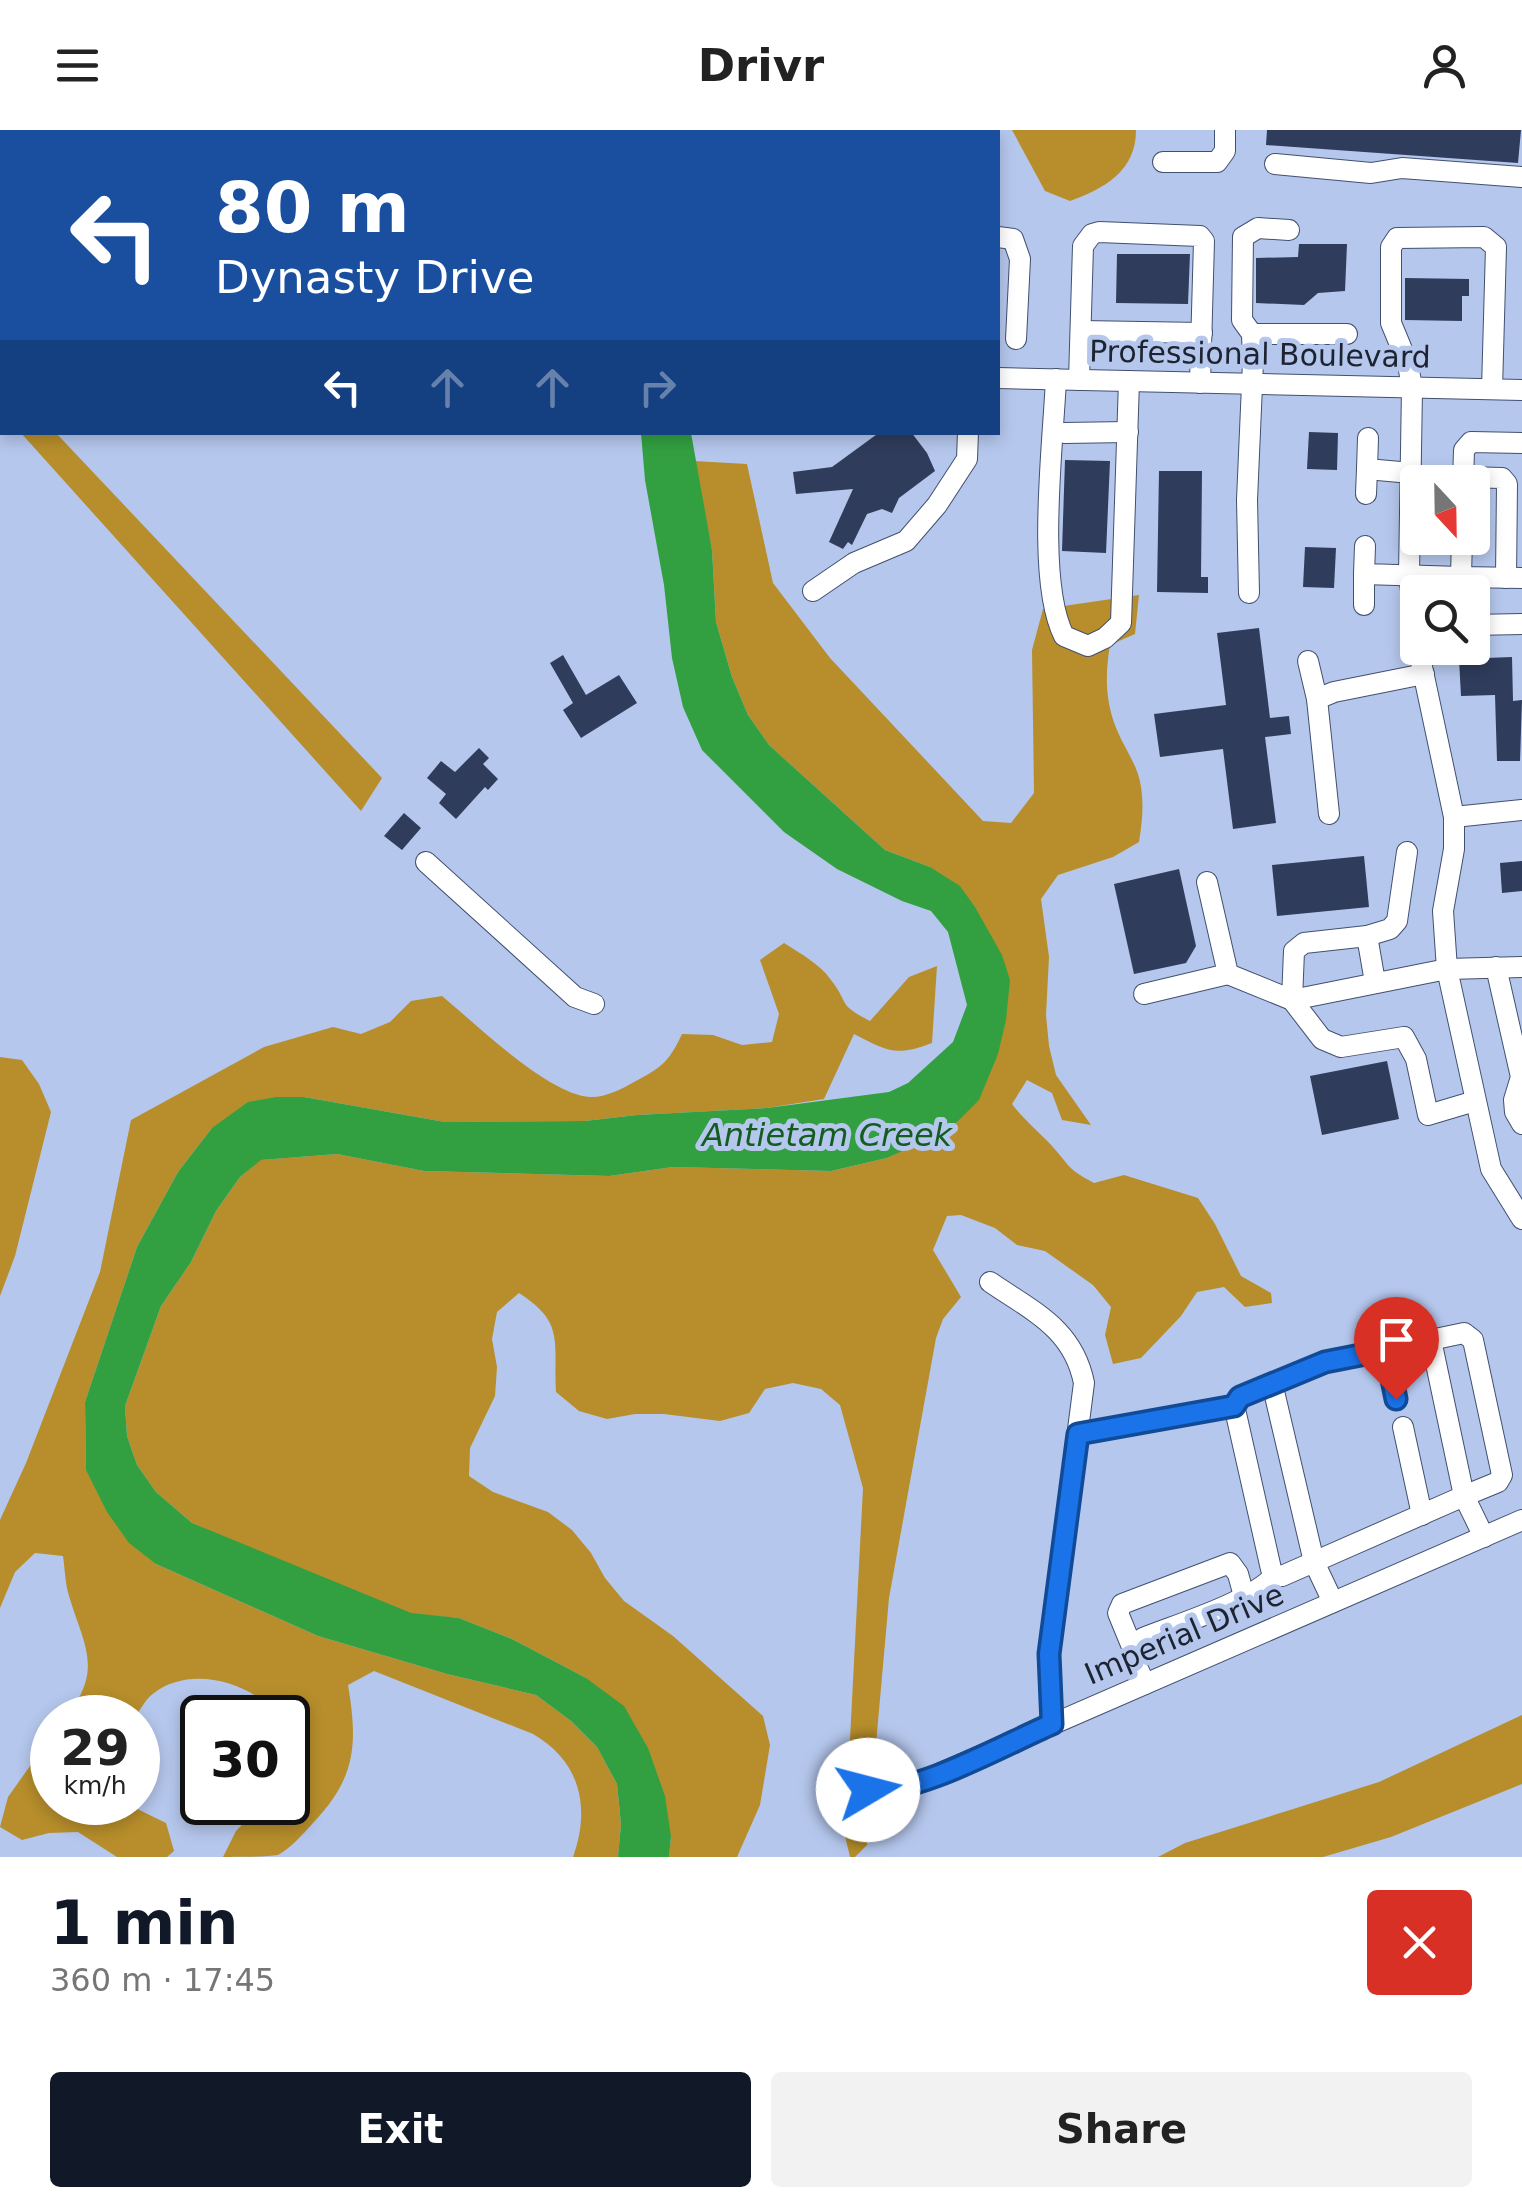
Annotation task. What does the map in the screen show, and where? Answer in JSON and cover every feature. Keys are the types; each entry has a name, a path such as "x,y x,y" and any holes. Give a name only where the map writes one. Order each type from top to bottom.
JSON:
{"street":[{"path":"1164,162 1217,162 1225,150 1225,130"},
{"path":"1275,164 1371,173 1402,168 1522,176"},
{"path":"1249,593 1252,334 1242,320 1243,238 1258,228 1289,230"},
{"path":"1079,380 1083,246 1092,234 1099,232 1200,236 1205,248 1200,383"},
{"path":"1411,465 1412,388 1408,364 1391,324 1391,247 1397,238 1484,237 1496,247 1492,389"},
{"path":"1000,238 1013,240 1020,259 1016,339"},
{"path":"1081,331 1202,333"},
{"path":"1252,334 1347,334"},
{"name":"Professional Boulevard","path":"1000,378 1522,390"},
{"path":"1056,380 1049,582 1054,616 1064,636 1088,646 1106,638 1121,623 1129,381"},
{"path":"1064,432 1128,432"},
{"path":"813,591 854,563 906,542 937,505 967,459 968,435"},
{"path":"1366,494 1368,438"},
{"path":"1464,465 1464,450 1471,442 1522,443"},
{"path":"1367,469 1400,471"},
{"path":"1490,479 1502,478 1507,484 1514,578"},
{"path":"1364,605 1365,546"},
{"path":"1409,555 1409,574"},
{"path":"1364,574 1426,575"},
{"path":"1490,625 1522,624"},
{"path":"1308,662 1317,699 1328,814"},
{"path":"1422,665 1454,817 1454,849 1443,911 1447,968 1492,1169 1522,1219"},
{"path":"1317,699 1424,674"},
{"path":"1454,817 1522,810"},
{"path":"1292,1000 1294,950 1298,945 1366,936 1390,929 1397,921 1407,852"},
{"path":"426,862 575,997 594,1004"},
{"path":"1206,882 1228,974"},
{"path":"1366,936 1375,982"},
{"path":"1496,967 1521,1077 1514,1100 1522,1124"},
{"path":"1292,1000 1447,968 1522,967"},
{"path":"1144,994 1228,974 1292,1000 1322,1039 1341,1047 1404,1037 1416,1060 1428,1115 1474,1100"},
{"path":"990,1282 1065,1336 1084,1383 1049,1654 1052,1724"},
{"path":"1464,1333 1473,1340 1502,1475 1498,1482 1282,1576 1275,1575 1270,1570 1234,1406 1240,1397 1325,1362 1431,1340 1464,1333"},
{"path":"1431,1340 1464,1496 1484,1537"},
{"path":"1386,1350 1396,1399"},
{"path":"1272,1383 1314,1562 1333,1602"},
{"path":"1078,1434 1234,1406"},
{"path":"1403,1428 1422,1514"},
{"name":"Imperial Drive","path":"868,1790 880,1792 913,1785 1522,1520"},
{"path":"1144,1684 1118,1613 1122,1604 1230,1564 1238,1574 1244,1596"},
{"path":"1132,1647 1142,1638 1265,1586 1275,1575"}],"shaded area":[{"path":"1012,130 1136,130 1131,157 1116,176 1070,201 1045,191"},
{"path":"23,435 58,435 382,778 361,811"},
{"path":"694,461 747,464 773,583 830,658 983,821 1011,823 1034,793 1032,650 1043,609 1139,595 1135,634 1110,645 1107,677 1113,719 1141,787 1139,842 1113,857 1058,875 1041,899 1049,957 1049,1046 1056,1075 1091,1125 1062,1120 1052,1093 1027,1080 1012,1104 1070,1167 1094,1183 1124,1175 1198,1198 1241,1276 1271,1293 1272,1303 1245,1307 1224,1287 1197,1292 1181,1316 1141,1358 1113,1364 1105,1335 1111,1307 1093,1285 1045,1251 1017,1245 995,1228 961,1215 947,1216 933,1250 961,1297 943,1319 936,1338 889,1598 867,1845 855,1857 850,1857 845,1836 863,1488 840,1405 821,1389 793,1383 765,1389 749,1413 720,1421 664,1414 607,1419 579,1411 556,1392 551,1325 519,1293 497,1312 492,1339 497,1367 495,1396 470,1448 469,1476 493,1492 548,1512 572,1530 624,1601 673,1636 763,1716 770,1745 760,1805 737,1857 669,1857 671,1837 586,1678 512,1639 459,1618 411,1614 192,1523 156,1492 137,1465 127,1436 125,1406 161,1306 191,1262 216,1211 240,1177 260,1160 337,1154 424,1171 609,1176 673,1167 831,1171 887,1158 956,1123 998,1054 930,867 885,850 769,745 748,715 716,622 712,550"},
{"path":"784,943 821,969 848,1007 870,1021 909,977 937,966 932,1043 900,1051 875,1045 854,1034 824,1099 767,1108 585,1121 445,1122 304,1097 212,1128 178,1172 137,1247 85,1402 86,1470 156,1564 318,1636 536,1695 597,1747 617,1784 621,1824 618,1857 573,1857 581,1803 571,1772 549,1745 533,1734 374,1671 348,1685 353,1743 346,1775 327,1807 288,1849 278,1855 223,1857 242,1825 310,1825 310,1695 254,1695 221,1681 203,1679 169,1684 151,1695 80,1695 88,1671 87,1657 68,1591 63,1556 35,1553 15,1572 0,1608 0,1520 100,1272 131,1120 264,1047 333,1027 361,1034 390,1022 411,1001 442,996 512,1056 553,1084 590,1097 607,1095 658,1068 682,1034 713,1035 742,1045 772,1042 779,1014 760,960"},
{"path":"0,1057 22,1060 39,1084 51,1112 15,1256 0,1296"},
{"path":"1522,1715 1522,1784 1391,1837 1323,1857 1158,1857 1185,1843 1379,1782"},
{"path":"30,1766 30,1825 160,1825 160,1820 166,1823 174,1851 167,1857 117,1857 78,1832 49,1833 22,1840 0,1827 8,1797"}],"water":[{"name":"Antietam Creek","path":"641,435 691,435 712,550 716,622 748,715 769,745 885,850 930,867 960,886 1002,955 1010,980 1006,1020 998,1054 979,1100 956,1123 926,1140 887,1158 831,1171 673,1167 609,1176 424,1171 337,1154 261,1160 240,1177 216,1211 191,1262 161,1306 125,1406 127,1436 137,1465 156,1492 192,1523 411,1613 459,1618 512,1639 586,1678 624,1706 648,1748 665,1796 671,1837 669,1857 618,1857 621,1824 617,1784 597,1747 536,1695 318,1636 156,1564 129,1543 107,1512 86,1470 85,1402 137,1247 178,1172 212,1128 248,1102 304,1097 445,1122 585,1121 767,1108 889,1092 908,1083 953,1042 967,1005 948,932 931,911 837,869 784,832 702,750 683,707 672,658 664,585"}],"building":[{"path":"1267,130 1521,130 1518,163 1266,145"},
{"path":"1299,244 1347,244 1345,291 1318,293 1304,305 1256,303 1256,258 1298,257"},
{"path":"1117,254 1190,254 1188,304 1116,303"},
{"path":"1405,278 1469,279 1469,296 1462,296 1462,321 1405,320"},
{"path":"1309,432 1338,433 1337,470 1307,469"},
{"path":"876,435 913,435 935,471 899,498 892,513 882,509 867,514 852,545 848,542 843,549 829,542 853,489 796,494 793,472 832,467"},
{"path":"1065,460 1110,461 1106,553 1062,551"},
{"path":"1159,471 1202,471 1201,577 1208,577 1208,593 1157,592"},
{"path":"1305,547 1336,548 1334,588 1303,587"},
{"path":"1259,628 1270,718 1289,716 1291,734 1265,737 1276,823 1233,829 1223,749 1160,757 1154,714 1226,705 1217,633"},
{"path":"563,655 586,695 619,675 637,703 581,738 563,710 573,703 550,663"},
{"path":"1512,657 1513,701 1522,700 1520,761 1497,761 1495,695 1461,696 1459,665 1490,665 1490,658"},
{"path":"479,748 489,758 483,764 498,779 488,790 485,787 456,819 439,803 446,794 427,778 441,761 455,772"},
{"path":"404,813 421,828 402,850 384,836"},
{"path":"1364,856 1369,907 1277,916 1272,865"},
{"path":"1522,861 1522,891 1502,893 1500,863"},
{"path":"1179,869 1196,946 1186,963 1134,974 1114,884"},
{"path":"1387,1061 1399,1119 1322,1135 1310,1076"}],"route":[{"path":"868,1790 880,1792 913,1785 1052,1724 1049,1654 1078,1434 1234,1406 1240,1397 1304,1369 1386,1350 1396,1399"}]}
